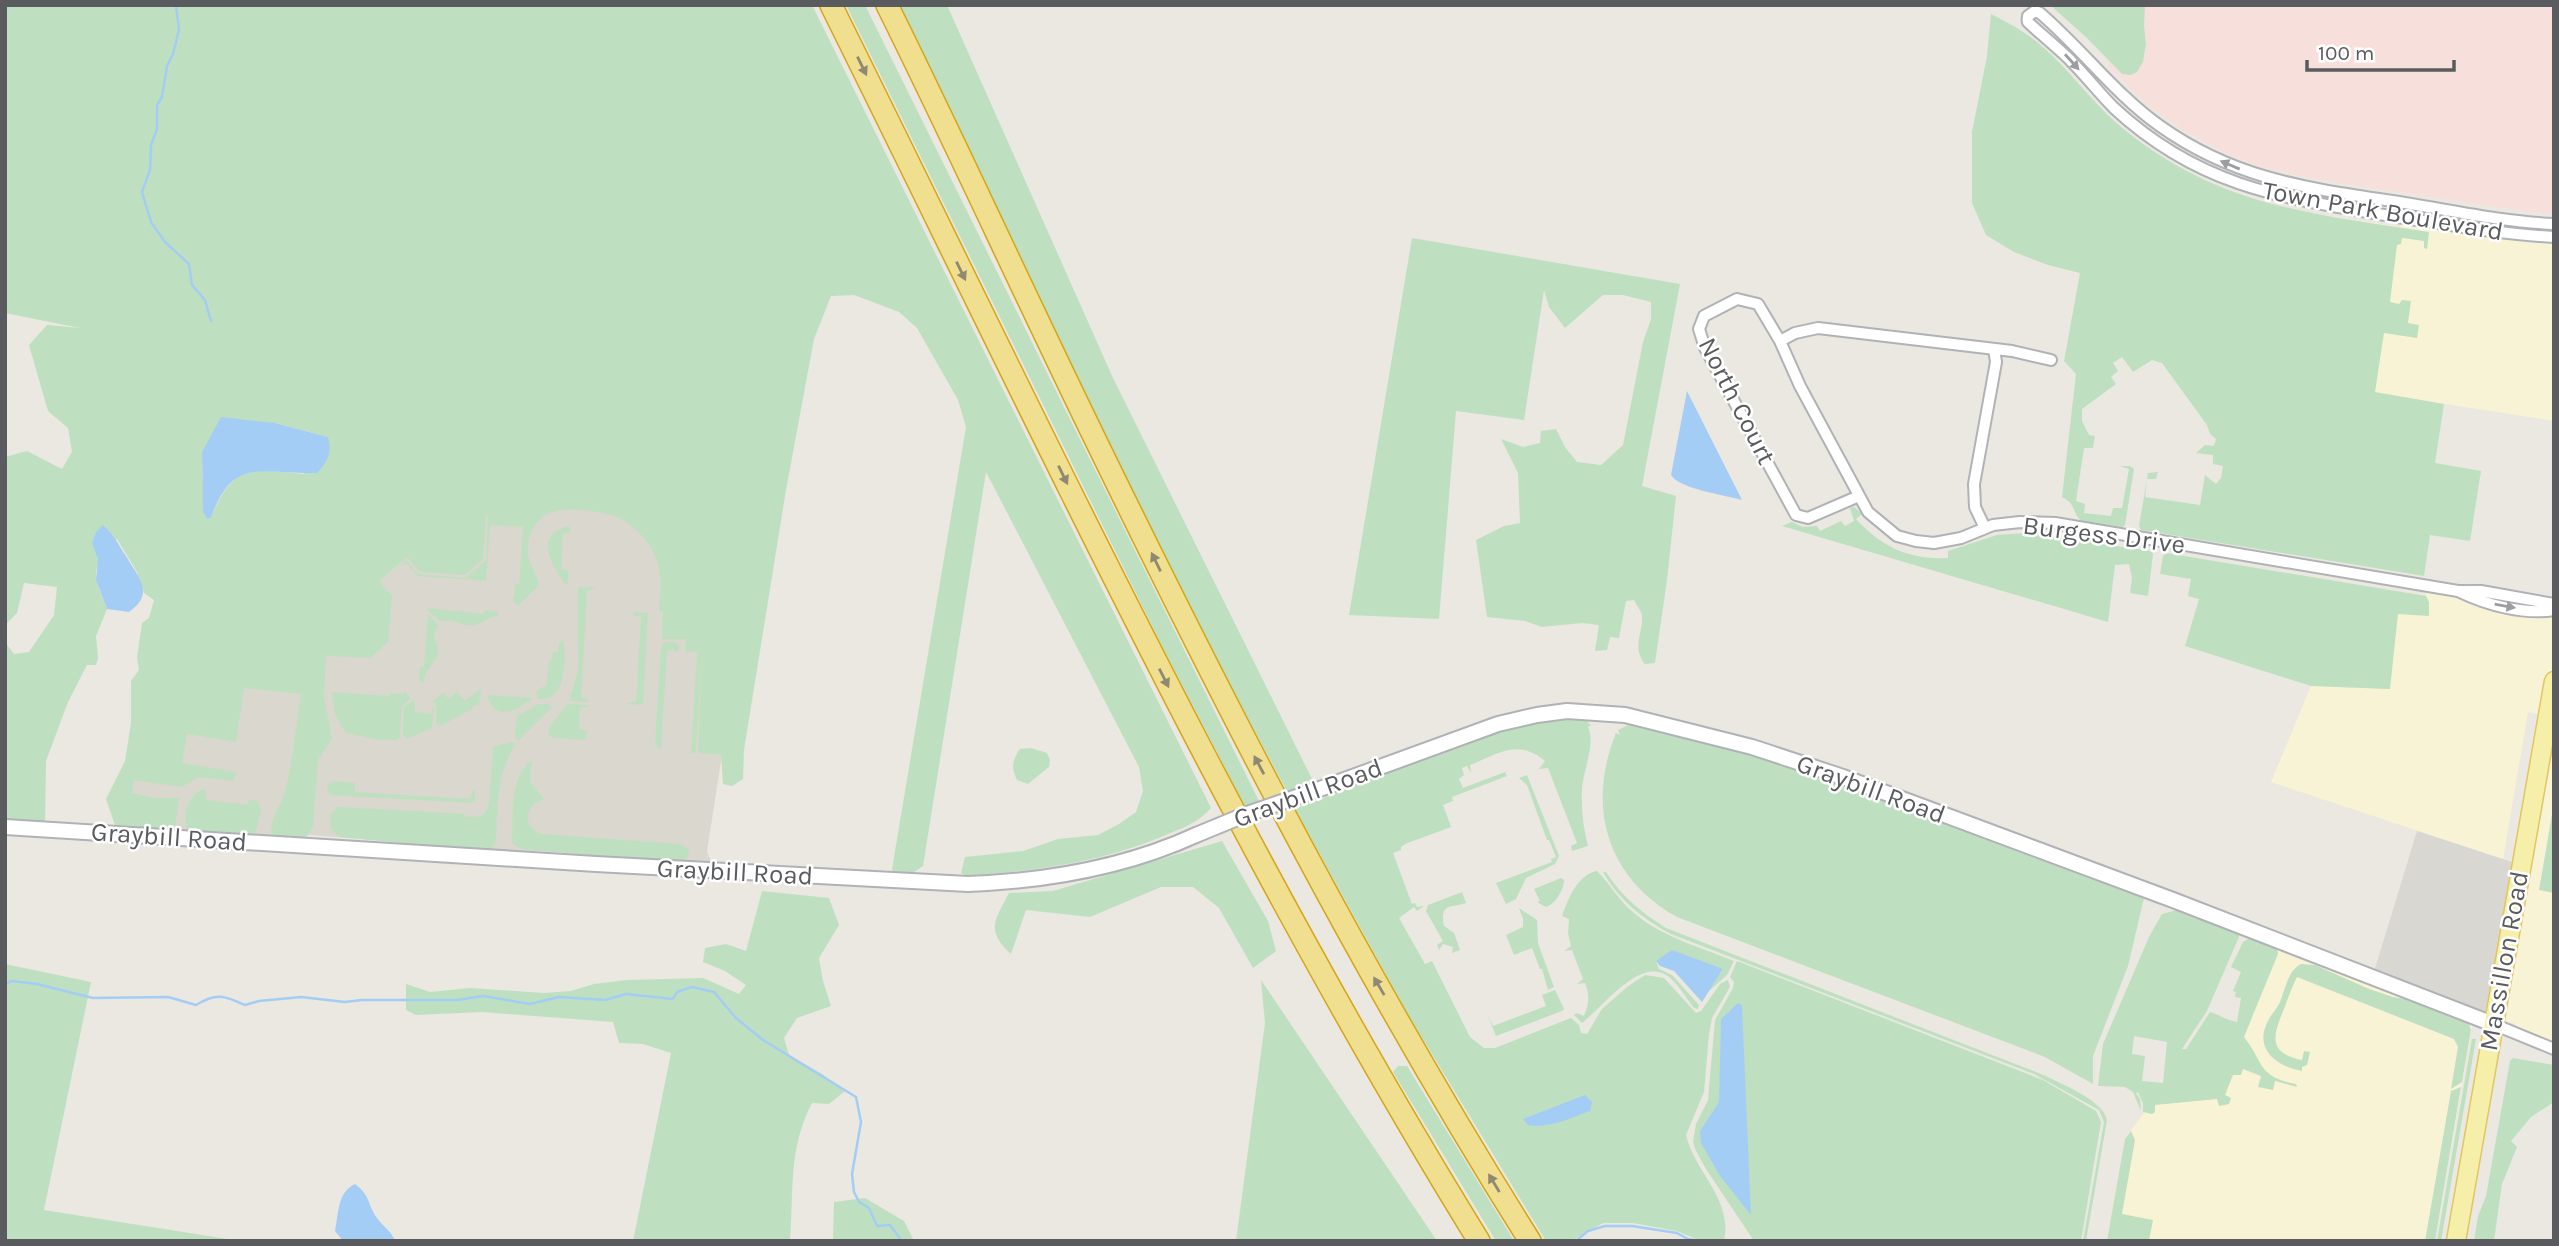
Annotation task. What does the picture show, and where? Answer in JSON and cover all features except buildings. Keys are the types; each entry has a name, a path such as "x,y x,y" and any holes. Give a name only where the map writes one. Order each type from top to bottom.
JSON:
{"highway":[{"path":"831,5 1199,747 1325,980 1479,1241"},
{"path":"887,5 1094,438 1238,726 1358,950 1530,1241"}],"main road":[{"name":"Massillon Road","path":"2456,1241 2554,681"}],"street":[{"name":"Town Park Boulevard","path":"2554,224 2507,220 2295,186 2241,170 2194,148 2159,126 2122,96 2072,41 2040,13 2035,11 2028,16 2030,24 2061,50 2134,125 2177,155 2229,181 2309,203 2499,232 2554,237"},
{"name":"North Court","path":"1780,341 1758,304 1737,299 1704,316 1699,330 1705,348 1796,515 1808,517 1859,496"},
{"path":"1780,341 1795,333 1818,328 1994,349 2051,360"},
{"name":"Burgess Drive","path":"1780,341 1800,386 1859,496 1874,519 1897,536 1934,542 1961,538 1985,528 2020,522 2055,523 2458,591 2481,591 2554,604"},
{"path":"1985,528 1975,507 1974,484 1996,362 1994,349"},
{"name":"Burgess Drive","path":"2458,591 2479,601 2539,612 2554,610"},
{"name":"Graybill Road","path":"5,827 584,864 968,884 1012,883 1122,862 1247,814 1499,724 1567,711 1625,715 1752,747 1843,777 2184,905 2554,1049"}],"shaded area":[{"path":"2115,5 2554,5 2554,214 2326,181 2268,169 2233,157 2191,135 2151,108 2108,67"},
{"path":"2201,178 2225,190 2291,210 2400,227 2402,217 2554,237 2554,421 2375,393"},
{"path":"711,373 711,754 722,755 707,851 716,865 613,859 583,853 427,847 425,844 309,835 301,839 138,830 130,793 133,779 322,584"},
{"path":"2426,586 2479,601 2554,610 2554,1042 2513,1023 2494,1020 2547,716 2528,712 2503,859 2271,782 2311,686 2390,689 2397,613 2429,603"},
{"path":"2417,831 2521,865 2493,1024 2469,1024 2370,985"},
{"path":"2277,948 2472,1026 2435,1241 2108,1241 2126,1137 2144,1113 2145,1101 2221,1092"}],"green space":[{"path":"5,5 812,5 1211,808 1181,829 1089,860 967,876 961,873 965,857 1023,851 1058,839 1098,835 1136,812 1143,791 1139,767 986,472 923,866 907,877 895,875 892,869 966,427 958,400 917,328 899,312 854,295 831,296 814,339 786,490 744,750 743,779 732,786 723,784 721,755 698,753 702,652 696,750 691,753 697,652 685,651 686,639 662,639 663,611 659,611 660,571 650,546 637,530 614,516 563,510 547,514 536,523 528,545 528,556 539,585 518,606 512,599 515,584 519,584 523,527 490,525 486,581 418,576 406,563 398,568 406,560 418,574 466,578 486,560 488,516 483,559 465,575 420,572 407,557 379,581 392,596 388,642 370,658 326,656 324,696 332,739 318,760 313,827 304,839 273,838 272,831 273,819 288,780 301,694 244,688 236,742 187,734 182,763 236,772 234,781 198,777 182,787 134,780 132,793 155,798 179,798 175,828 173,832 116,828 106,799 125,761 131,723 131,681 139,670 137,658 142,623 149,618 154,600 144,593 137,572 117,539 102,557 96,571 98,587 107,609 96,636 96,665 87,665 68,702 46,761 45,823 5,822 5,642 14,654 29,652 54,615 57,587 24,583 17,613 6,624 5,639 5,457 27,451 62,469 72,452 68,428 48,411 29,345 47,325 80,328 5,313","holes":["275,423 328,437 304,474 258,471 236,479 227,487 211,518 203,489 202,468 210,439"]},
{"path":"846,5 865,5 1261,805 1247,810 1163,648"},
{"path":"896,5 947,5 1113,378 1314,783 1288,793 1186,598"},
{"path":"2050,5 2145,5 2146,44 2143,62 2137,72 2131,75 2122,74"},
{"path":"1991,14 2015,27 2051,54 2126,131 2197,176 2233,192 2270,203 2346,219 2429,232 2427,249 2424,248 2424,241 2402,238 2401,244 2397,245 2390,302 2399,304 2402,300 2411,301 2408,323 2419,325 2417,338 2384,333 2375,392 2444,404 2435,463 2481,471 2470,541 2430,535 2424,576 2141,530 2139,526 2148,473 2158,472 2156,479 2147,479 2145,497 2200,505 2205,475 2216,484 2221,478 2223,466 2213,464 2213,455 2196,453 2205,445 2214,446 2216,439 2162,363 2152,360 2133,372 2122,357 2113,363 2118,371 2111,377 2116,384 2082,409 2082,421 2089,435 2095,436 2093,448 2084,448 2076,501 2085,504 2084,513 2111,516 2113,508 2122,508 2129,469 2120,466 2130,466 2134,469 2125,525 2121,529 2106,528 2088,525 2080,520 2072,505 2062,497 2076,374 2064,361 2080,273 2014,252 1986,235 1972,203 1972,132 1987,56"},
{"path":"1412,238 1680,284 1642,486 1676,496 1655,663 1645,664 1641,658 1638,645 1642,615 1634,600 1626,601 1619,638 1610,637 1607,650 1595,651 1599,625 1582,623 1542,627 1525,621 1487,617 1476,540 1504,526 1520,523 1518,473 1501,439 1523,447 1540,443 1541,431 1556,429 1577,462 1601,465 1623,445 1643,342 1651,319 1651,302 1623,295 1603,295 1565,328 1549,307 1544,290 1524,420 1456,411 1439,619 1349,615"},
{"path":"1854,507 1862,514 1856,519 1876,537 1897,550 1921,557 1948,558 1948,551 1997,535 2025,533 2151,551 2153,554 2148,596 2130,593 2132,578 2129,564 2115,565 2108,622 1782,526 1792,522 1803,527 1817,526 1820,531 1841,521 1845,526 1854,521 1850,508"},
{"path":"569,526 571,532 563,534 561,569 568,570 566,585 551,561 548,543 558,530"},
{"path":"2166,553 2426,596 2429,616 2398,614 2390,689 2311,686 2185,646 2199,599 2188,596 2191,579 2160,574"},
{"path":"578,587 596,588 587,591 581,698 589,702 569,701 578,671"},
{"path":"428,608 484,614 485,610 498,612 498,616 475,625 466,625 440,621"},
{"path":"633,612 648,613 643,705 627,704 636,701 641,617 634,616"},
{"path":"428,614 438,624 434,635 438,648 437,657 423,683 419,679 420,667 424,666"},
{"path":"563,640 565,660 561,684 552,696 538,699 536,692 547,684 549,660 552,660 553,652 558,652 559,643"},
{"path":"664,642 676,642 679,651 667,650 661,749 655,743 661,648"},
{"path":"481,688 479,705 474,705 472,709 442,725 436,724 436,703 432,702 443,693 449,699 457,692 465,701"},
{"path":"405,691 411,698 402,706 400,737 397,740 380,740 346,733 335,715 332,692 389,696 390,693 403,694"},
{"path":"487,695 531,700 512,711 502,712 492,707"},
{"path":"413,700 415,712 431,714 434,705 432,728 407,739 403,734 404,707"},
{"path":"538,704 552,707 518,741 515,737 517,716"},
{"path":"567,704 589,705 580,708 579,729 587,731 585,740 554,738 549,735 548,729"},
{"path":"1584,719 1591,725 1588,727 1591,742 1582,796 1588,846 1572,851 1571,846 1577,843 1548,768 1539,769 1545,761 1526,750 1499,753 1470,765 1471,773 1467,766 1462,768 1464,775 1459,779 1463,788 1505,772 1507,776 1452,797 1453,801 1443,805 1451,827 1405,844 1401,850 1393,853 1412,904 1415,903 1417,907 1424,906 1417,911 1414,907 1399,918 1425,964 1432,961 1470,1037 1484,1048 1495,1048 1571,1018 1579,1025 1581,1033 1587,1034 1602,1009 1645,975 1664,978 1696,1013 1701,1011 1720,984 1728,980 1730,987 1712,1018 1704,1092 1686,1135 1723,1212 1724,1241 1701,1241 1677,1231 1633,1223 1603,1223 1571,1241 1546,1241 1410,1018 1295,809 1491,733 1542,721"},
{"path":"1630,724 1704,741 1813,775 2144,898 2128,966 2093,1056 2093,1084 2045,1057 1677,917 1653,901 1634,882 1619,861 1609,838 1604,813 1603,787 1607,761 1616,733 1620,735 1618,730"},
{"path":"511,742 516,744 501,778 496,841 492,848 484,851 340,837 331,830 330,814 338,807 480,816 486,812 489,804 493,747"},
{"path":"1031,748 1047,753 1050,760 1049,767 1028,784 1017,780 1013,764 1020,749"},
{"path":"532,760 530,782 544,799 529,811 528,821 530,826 541,834 680,844 689,849 687,858 679,863 521,849 512,843 514,798 519,777"},
{"path":"1527,775 1559,856 1555,864 1526,878 1516,899 1506,904 1496,883 1552,862 1551,859 1556,857 1527,785 1519,778"},
{"path":"333,781 355,783 355,792 470,799 473,790 475,800 471,803 331,795 327,792 327,786"},
{"path":"201,790 206,790 206,800 248,805 249,799 258,801 261,810 255,835 189,832 187,809 192,798"},
{"path":"2554,803 2554,893 2539,890"},
{"path":"1222,841 1268,921 1276,951 1253,968 1219,908 1193,887 1161,887 1090,917 1026,910 1011,954 995,931 997,918 1009,893 1053,891"},
{"path":"1597,871 1634,913 1657,929 1734,961 1727,975 1708,992 1723,969 1656,961 1659,969 1672,975 1699,1005 1698,1009 1694,1008 1669,977 1658,972 1646,972 1622,986 1582,1023 1574,1015 1577,1013 1584,1016 1588,996 1585,983 1577,984 1583,979 1572,950 1564,951 1571,946 1569,919 1562,916 1579,882"},
{"path":"1603,872 1606,872 1633,904 1666,928 2046,1076 2099,1106 2107,1120 2086,1241 2083,1241 2104,1122 2099,1110 2034,1074 1671,934 1632,908"},
{"path":"1561,878 1564,880 1563,888 1553,903 1546,907 1537,902 1540,901 1534,889"},
{"path":"762,891 829,898 839,925 819,958 831,1006 797,1018 784,1038 789,1055 845,1091 829,1104 812,1103 804,1120 794,1170 790,1241 633,1241 671,1053 643,1044 619,1043 613,1022 482,1012 416,1015 406,1010 406,984 430,992 470,988 544,993 571,991 594,984 627,980 703,978 739,994 746,985 725,971 703,962 705,948 726,944 746,951"},
{"path":"1462,892 1466,903 1448,907 1443,918 1444,926 1454,933 1460,950 1452,953 1453,947 1443,944 1439,950 1437,945 1443,941 1426,911 1428,905"},
{"path":"1519,908 1537,920 1538,943 1554,987 1548,990 1532,948 1514,955 1506,935 1523,927"},
{"path":"2177,910 2239,934 2207,1011 2182,1049 2186,1049 2210,1012 2237,1022 2241,998 2235,997 2236,992 2233,991 2241,972 2231,967 2243,942 2250,938 2277,948 2278,954 2244,1037 2268,1073 2296,1084 2297,1087 2275,1081 2273,1090 2258,1087 2261,1076 2243,1069 2241,1075 2233,1075 2225,1095 2231,1098 2229,1104 2219,1106 2217,1099 2155,1105 2155,1112 2152,1114 2143,1112 2143,1103 2138,1092 2136,1093 2140,1099 2141,1111 2133,1092 2125,1087 2098,1086 2103,1044 2149,937 2162,914","holes":["2134,1036 2167,1042 2163,1083 2142,1081 2145,1056 2132,1054"]},
{"path":"1737,961 2043,1080 2096,1111 2101,1122 2081,1241 1754,1241 1706,1169 1693,1141 1696,1124 1708,1100 1715,1020 1733,988 1734,982 1730,977"},
{"path":"5,964 91,982 44,1210 240,1241 5,1241"},
{"path":"2301,964 2315,965 2369,989 2406,999 2469,1024 2471,1030 2462,1082 2451,1089 2458,1047 2454,1039 2297,977 2277,1027 2276,1042 2283,1053 2291,1057 2302,1060 2304,1051 2310,1052 2307,1065 2302,1067 2302,1071 2276,1061 2266,1048 2264,1031 2280,1002 2290,975"},
{"path":"1261,980 1437,1241 1236,1241 1265,1023"},
{"path":"1555,990 1564,1009 1562,1011 1496,1036 1488,1016 1493,1026 1546,1006 1542,995"},
{"path":"2472,1039 2476,1039 2441,1241 2437,1241"},
{"path":"2513,1058 2554,1065 2554,1102 2531,1117 2511,1141 2517,1147 2502,1184 2494,1241 2474,1241 2478,1216 2486,1196 2510,1061"},
{"path":"1398,1066 1407,1066 1514,1241 1496,1241 1393,1072"},
{"path":"2461,1087 2435,1241 2425,1241 2451,1091"},
{"path":"2131,1131 2135,1140 2122,1214 2153,1220 2149,1241 2107,1241 2125,1139"},
{"path":"865,1198 904,1221 914,1241 833,1241 834,1202"}],"water":[{"path":"1687,391 1742,500 1692,488 1671,475"},
{"path":"221,417 275,423 328,437 328,457 317,473 266,471 240,476 230,484 211,518 207,519 203,512 202,452"},
{"path":"103,525 116,540 142,585 142,598 129,612 107,609 96,580 98,559 92,543 96,532"},
{"path":"1672,950 1723,969 1702,1002 1674,971 1660,966 1656,961"},
{"path":"1738,1003 1742,1005 1751,1215 1720,1176 1701,1143 1700,1131 1719,1102 1721,1019"},
{"path":"1585,1095 1592,1102 1590,1111 1560,1122 1536,1126 1528,1125 1523,1119"},
{"path":"355,1184 364,1192 377,1218 395,1241 343,1241 335,1231 342,1198"}],"waterway":[{"path":"176,5 179,30 167,66 162,97 157,105 157,129 151,145 150,170 142,192 151,222 165,242 189,264 192,285 205,300 211,321"},
{"path":"5,984 12,981 37,984 93,998 168,997 196,1005 215,997 232,999 245,1005 301,997 345,1002 457,1000 483,996 530,1004 559,997 605,1000 626,994 673,999 677,992 692,987 714,992 736,1018 763,1040 856,1097 861,1122 852,1174 854,1192 859,1202 869,1208 877,1226 890,1225 902,1241"},
{"path":"1576,1241 1588,1231 1605,1226 1632,1226 1677,1233 1699,1241"}]}
